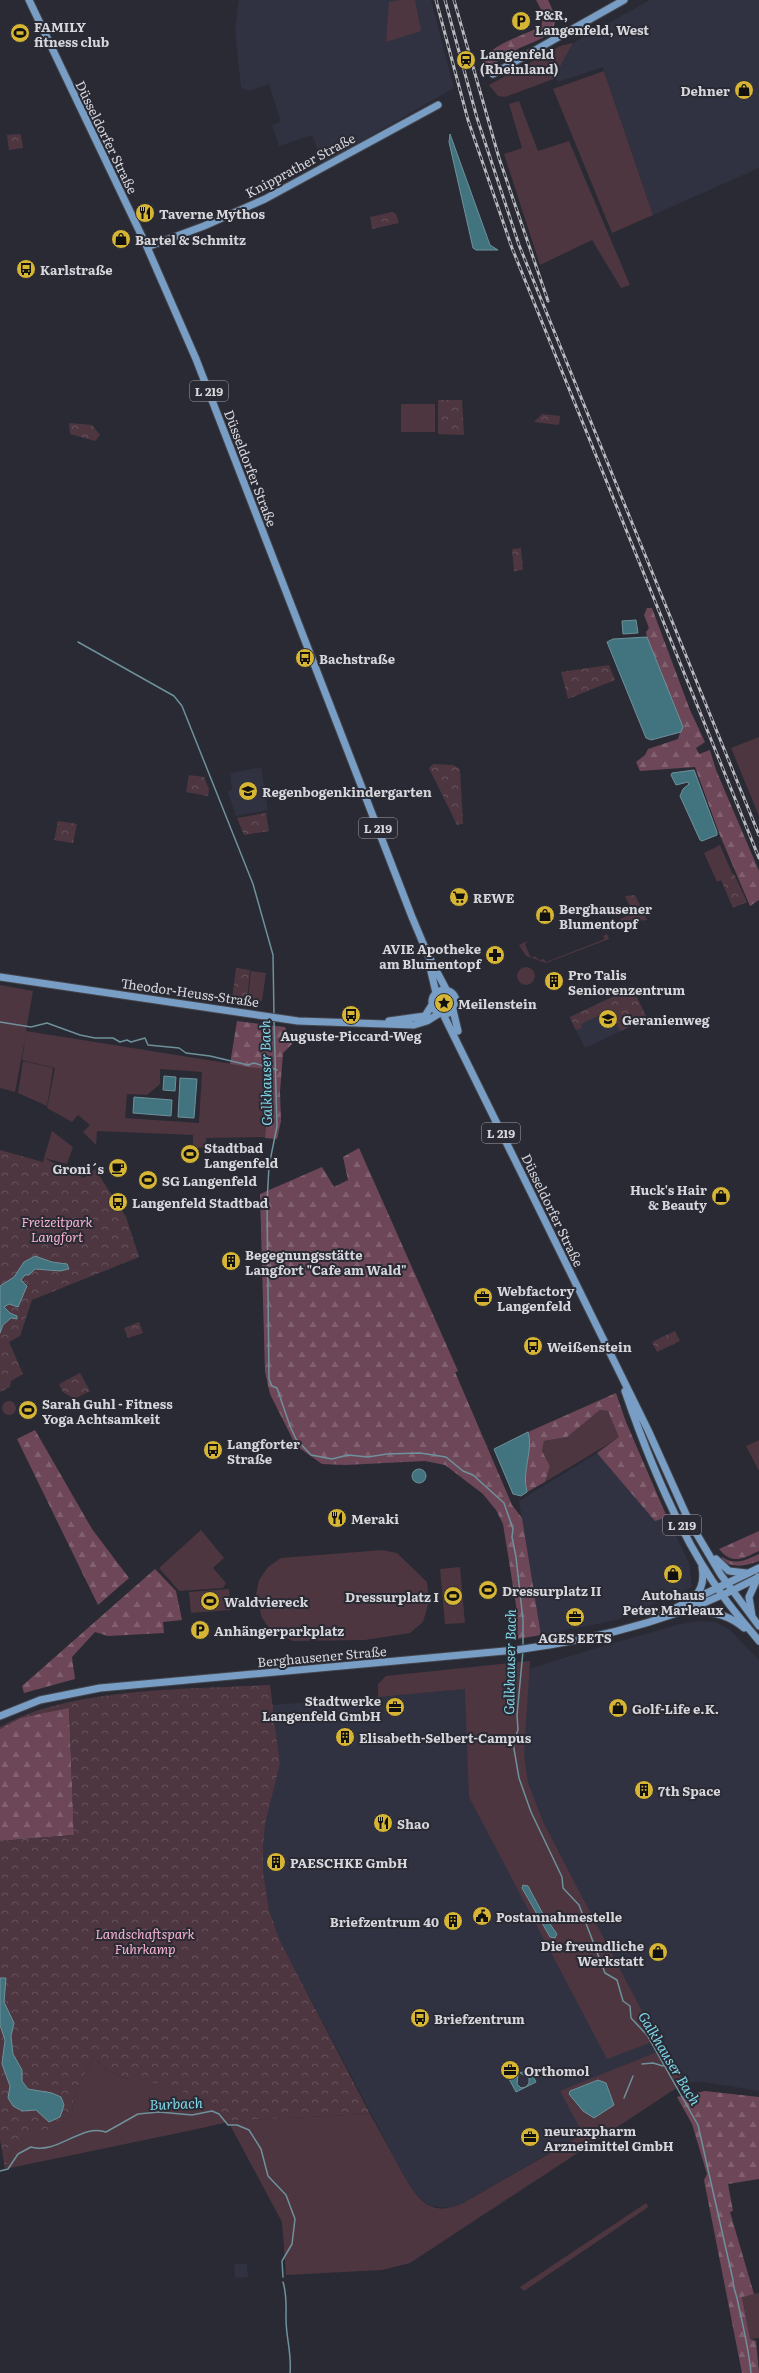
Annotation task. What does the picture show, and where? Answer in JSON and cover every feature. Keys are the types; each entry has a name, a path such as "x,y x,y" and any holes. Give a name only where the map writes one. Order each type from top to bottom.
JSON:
{"main road":[{"name":"Düsseldorfer Straße","path":"29,0 147,246 196,359 428,955 447,991"},
{"path":"493,74 624,0"},
{"name":"Knipprather Straße","path":"147,246 204,226 265,199 438,105"},
{"name":"Düsseldorfer Straße","path":"428,955 436,993"},
{"name":"Theodor-Heuss-Straße","path":"0,977 310,1022 377,1022 414,1025 441,1014"},
{"path":"447,991 454,998 455,1004 453,1010 441,1014 432,1005 433,998 436,993 447,991"},
{"name":"Theodor-Heuss-Straße","path":"377,1022 425,1016 432,1005"},
{"name":"Düsseldorfer Straße","path":"453,1010 465,1054 485,1101 648,1430 689,1521 731,1591 759,1626"},
{"name":"Düsseldorfer Straße","path":"441,1014 465,1054"},
{"name":"Düsseldorfer Straße","path":"620,1375 655,1469 700,1560 722,1596 758,1640"},
{"name":"L 219","path":"703,1545 725,1569 749,1573"},
{"name":"L 219","path":"691,1600 698,1593 702,1584 704,1575 700,1560"},
{"name":"Berghausener Straße","path":"646,1622 759,1568"},
{"path":"753,1619 749,1597 759,1577"},
{"name":"Berghausener Straße","path":"0,1716 40,1700 100,1688 533,1648 600,1635 678,1613 722,1596 759,1577"},
{"path":"678,1613 711,1612 723,1614 738,1623 758,1640"}],"shaded area":[{"path":"239,0 431,0 454,88 323,163 312,135 279,146 272,125 281,122 269,84 249,91 241,88 235,29"},
{"path":"650,0 759,0 759,168 653,215 603,67 558,82 555,76 573,43"},
{"name":"Regenbogenkindergarten","path":"261,767 268,810 236,816 228,792 232,790 230,773"},
{"name":"Geranienweg","path":"633,987 646,1016 645,1020 585,1048 569,1017"},
{"path":"597,1453 655,1520 667,1517 689,1563 692,1587 617,1620 541,1635 519,1501"},
{"path":"699,1621 715,1622 729,1629 759,1660 759,2091 704,2082 690,2082 652,2093 465,2202 450,2208 430,2206 413,2193 280,1941 269,1910 263,1871 263,1849 265,1824 280,1764 273,1705 465,1689 596,1648 680,1624"},
{"path":"234,2264 247,2264 248,2277 235,2278"}],"green space":[{"path":"415,0 421,31 386,42 389,2"},
{"path":"536,0 548,0 553,12 555,21 549,34 516,50 484,69 484,61 488,54 495,48 541,26 544,15"},
{"path":"573,43 555,76 556,78 505,97 498,96 489,85 560,46"},
{"path":"604,71 653,215 612,233 553,89"},
{"path":"519,101 538,151 569,141 630,285 621,288 592,240 540,265 504,154 522,148 509,104"},
{"path":"7,135 21,135 23,148 9,150"},
{"path":"392,212 396,214 399,223 372,229 370,217"},
{"path":"438,400 462,400 464,435 438,434"},
{"path":"401,404 435,404 435,432 401,432"},
{"path":"542,414 560,416 559,425 534,422"},
{"path":"69,423 92,425 100,435 95,441 70,434"},
{"path":"521,548 523,570 514,571 512,549"},
{"path":"647,608 652,608 690,710 705,742 696,748 699,754 710,750 716,770 759,871 759,900 750,906 719,833 695,767 640,771 636,762 645,755 648,749 678,739 682,727 647,637 646,632 649,628 644,615"},
{"path":"609,665 615,680 568,699 561,672"},
{"path":"759,737 759,816 731,748"},
{"path":"433,764 453,765 460,769 463,824 457,825 429,768"},
{"path":"189,775 204,777 209,789 208,796 186,792"},
{"path":"266,813 269,831 244,835 237,818"},
{"path":"58,821 77,824 73,843 54,840"},
{"path":"720,845 733,875 717,882 704,853"},
{"path":"734,874 747,902 733,908 721,880"},
{"path":"635,895 647,920 622,923 620,919 633,913 625,896"},
{"path":"607,934 609,939 546,963 531,958 535,956 539,960 544,959 546,962 605,939 603,936"},
{"path":"528,941 525,944 531,958 526,956 519,945"},
{"path":"526,967 532,970 535,976 532,982 526,985 520,982 517,976 520,970"},
{"path":"236,968 250,970 247,1001 232,999"},
{"path":"251,971 266,973 262,1001 248,1000"},
{"path":"0,985 33,991 26,1031 270,1070 265,1137 206,1138 206,1148 193,1147 193,1135 97,1131 96,1145 83,1132 90,1125 78,1115 72,1122 47,1108 55,1068 22,1060 26,1034 15,1092 0,1088","holes":["160,1069 202,1072 199,1123 125,1118 127,1094 147,1095 160,1084"]},
{"path":"632,988 646,1016 644,1020 620,1031 610,1010 581,1024 582,1028 576,1030 570,1017"},
{"path":"444,994 450,997 453,1003 450,1009 444,1012 438,1009 435,1003 438,997"},
{"path":"237,1021 285,1027 292,1044 283,1053 280,1092 281,1121 277,1139 265,1138 270,1070 230,1064"},
{"path":"23,1061 53,1068 47,1106 18,1093"},
{"path":"52,1131 73,1147 67,1164 44,1158"},
{"path":"359,1148 458,1371 455,1372 512,1505 522,1518 541,1635 518,1639 516,1605 503,1524 496,1510 483,1494 445,1465 425,1461 345,1465 322,1464 298,1447 270,1394 265,1372 260,1194 322,1167 334,1187 348,1180 343,1157"},
{"name":"Freizeitpark Langfort","path":"0,1150 43,1162 44,1158 84,1178 95,1169 126,1217 139,1257 32,1300 20,1336 9,1342 23,1374 11,1381 10,1387 0,1392"},
{"path":"139,1322 143,1333 128,1338 124,1328"},
{"path":"675,1331 680,1341 657,1352 652,1342"},
{"path":"80,1373 90,1391 74,1399 63,1392 59,1384"},
{"path":"616,1393 626,1422 667,1517 655,1521 597,1453 619,1437 608,1411 600,1410 567,1437 544,1441 542,1451 550,1466 545,1482 527,1492 525,1477 530,1445 528,1432"},
{"path":"6,1401 12,1401 16,1405 16,1411 12,1415 6,1415 2,1411 2,1405"},
{"path":"600,1410 608,1411 620,1437 545,1482 550,1466 542,1451 544,1441 567,1437"},
{"path":"35,1430 92,1529 129,1578 98,1605 17,1439"},
{"path":"759,1440 759,1471 746,1446"},
{"path":"201,1530 224,1558 213,1568 226,1583 223,1588 179,1591 159,1568"},
{"path":"759,1531 759,1551 753,1554 738,1559 733,1559 728,1557 719,1549"},
{"path":"382,1550 397,1553 427,1582 429,1601 423,1622 410,1633 365,1640 293,1641 272,1632 262,1618 256,1595 259,1580 268,1567 281,1558"},
{"path":"759,1554 759,1561 739,1566 730,1564 721,1559 722,1557 736,1562"},
{"name":"Dressurplatz I","path":"460,1567 465,1623 445,1624 440,1569"},
{"path":"155,1569 176,1591 182,1620 163,1622 164,1633 108,1636 95,1632 72,1657 75,1679 24,1693 22,1686"},
{"name":"Waldviereck","path":"229,1589 231,1610 191,1613 189,1592"},
{"path":"530,1661 524,1755 528,1783 544,1824 657,2040 607,2059 469,1797 465,1689 378,1697 378,1684 386,1676"},
{"name":"Landschaftspark Fuhrkamp","path":"270,1685 280,1764 265,1824 263,1849 263,1871 269,1910 280,1941 370,2114 224,2121 220,2107 207,2100 157,2083 130,2080 108,2071 93,2057 74,2096 72,2114 59,2125 22,2140 12,2149 5,2169 0,2139 0,1841 74,1835 69,1708 20,1718 0,1729 0,1727 28,1714 60,1704 95,1697 131,1692"},
{"path":"69,1707 74,1835 0,1841 0,1729 20,1718"},
{"path":"662,2050 680,2074 685,2084 672,2091 410,2263 382,2270 286,2275 282,2222 230,2125 225,2121 370,2114 415,2193 422,2201 431,2206 440,2208 452,2207 465,2202 583,2134 560,2091"},
{"path":"93,2057 108,2071 130,2080 157,2082 207,2100 220,2107 225,2121 224,2123 193,2130 5,2169 12,2149 22,2139 59,2125 72,2114 74,2096"},
{"path":"705,2091 759,2097 759,2179 728,2184 733,2211 730,2212 754,2294 742,2297 750,2339 756,2341 759,2373 742,2373 704,2180 707,2174 692,2124 677,2097"},
{"path":"646,2203 648,2206 647,2208 524,2291 520,2287"},
{"path":"759,2293 759,2338 750,2339 742,2296"}],"water":[{"path":"450,134 490,245 498,250 476,250 473,248 449,142"},
{"path":"636,620 638,633 623,634 622,621"},
{"path":"647,637 683,727 681,732 651,740 646,738 607,642 613,639"},
{"path":"694,770 717,832 717,835 702,841 700,840 680,796 683,789 689,784 688,782 676,785 671,775 672,773"},
{"path":"164,1076 176,1077 175,1091 163,1090"},
{"path":"180,1078 197,1079 194,1118 178,1117"},
{"path":"134,1097 172,1100 171,1116 133,1113"},
{"path":"35,1256 52,1262 67,1264 69,1269 60,1271 35,1269 29,1275 25,1275 21,1280 27,1286 18,1307 9,1304 4,1307 10,1313 17,1316 17,1319 11,1318 3,1325 0,1333 0,1286 14,1277 24,1262"},
{"path":"528,1432 530,1445 525,1477 527,1492 521,1496 513,1494 494,1449"},
{"path":"416,1469 422,1469 426,1473 426,1479 422,1483 416,1483 412,1479 412,1473"},
{"path":"523,1885 528,1886 543,1914 557,1934 555,1938 550,1937 522,1888"},
{"path":"0,1978 6,1978 4,2002 14,2023 11,2036 13,2054 22,2070 22,2081 28,2089 52,2093 61,2097 64,2105 60,2117 49,2122 36,2110 22,2111 13,2106 8,2098 10,2086 2,2064 5,2040 0,2025"},
{"path":"529,2069 536,2082 526,2087 529,2083 529,2078 520,2073"},
{"path":"518,2075 517,2084 521,2088 526,2087 516,2092 509,2079"},
{"path":"598,2080 606,2083 614,2105 594,2118 583,2111 569,2094 570,2091"}],"waterway":[{"name":"Galkhauser Bach","path":"78,642 174,696 182,706 253,884 273,955 274,1016"},
{"name":"Galkhauser Bach","path":"274,1020 277,1126 269,1166 267,1202 269,1379 272,1386 277,1388 296,1439 311,1455 332,1459 348,1455 368,1457 387,1454 420,1453 446,1457 463,1471 473,1475 504,1503 513,1529 512,1537 516,1557 523,1620 523,1647"},
{"path":"0,1022 31,1027 47,1023 80,1035 95,1038 113,1038 120,1042 127,1040 131,1042 145,1038 148,1045 179,1048 186,1053 210,1056 248,1065 254,1063 277,1070"},
{"name":"Galkhauser Bach","path":"523,1651 517,1715 518,1730 513,1743 519,1778 531,1812 562,1877 563,1888 579,1905 605,1973 617,1980 623,2001 630,2006 631,2018 647,2035 698,2125 744,2329 751,2373"},
{"path":"642,2064 653,2063 663,2066"},
{"path":"624,2098 633,2076"},
{"name":"Burbach","path":"0,2171 8,2169 18,2154 31,2147 50,2147 88,2132 97,2130 106,2132 138,2114 159,2112 192,2115 212,2111 219,2114 228,2125 237,2125 249,2130 261,2149 268,2176 286,2195 295,2219 292,2244 282,2261 283,2277"},
{"name":"Burbach","path":"283,2282 286,2296 286,2326 290,2373"}],"railway":[{"path":"436,0 468,120 512,248 759,858"},
{"path":"445,0 477,118 519,245 759,835"},
{"path":"454,0 499,158 548,301"}],"place":[{"name":"P&R, Langenfeld, West","path":"521,21"},
{"name":"FAMILY fitness club","path":"20,33"},
{"name":"Langenfeld (Rheinland)","path":"466,60"},
{"name":"Dehner","path":"744,90"},
{"name":"Taverne Mythos","path":"145,213"},
{"name":"Bartel & Schmitz","path":"121,239"},
{"name":"Karlstraße","path":"26,269"},
{"name":"Bachstraße","path":"305,658"},
{"name":"Regenbogenkindergarten","path":"248,791"},
{"name":"REWE","path":"459,897"},
{"name":"Berghausener Blumentopf","path":"545,915"},
{"name":"AVIE Apotheke am Blumentopf","path":"495,955"},
{"name":"Pro Talis Seniorenzentrum","path":"554,981"},
{"name":"Meilenstein","path":"444,1003"},
{"name":"Auguste-Piccard-Weg","path":"351,1015"},
{"name":"Geranienweg","path":"608,1019"},
{"name":"Stadtbad Langenfeld","path":"190,1154"},
{"name":"Groni´s","path":"118,1168"},
{"name":"SG Langenfeld","path":"148,1180"},
{"name":"Huck's Hair & Beauty","path":"721,1196"},
{"name":"Langenfeld Stadtbad","path":"118,1202"},
{"name":"Begegnungsstätte Langfort \"Cafe am Wald\"","path":"231,1261"},
{"name":"Webfactory Langenfeld","path":"483,1297"},
{"name":"Weißenstein","path":"533,1346"},
{"name":"Sarah Guhl - Fitness Yoga Achtsamkeit","path":"28,1410"},
{"name":"Langforter Straße","path":"213,1450"},
{"name":"Meraki","path":"337,1518"},
{"name":"Autohaus Peter Marleaux","path":"673,1574"},
{"name":"Dressurplatz II","path":"488,1590"},
{"name":"Dressurplatz I","path":"453,1596"},
{"name":"Waldviereck","path":"210,1601"},
{"name":"AGES EETS","path":"575,1617"},
{"name":"Anhängerparkplatz","path":"200,1630"},
{"name":"Stadtwerke Langenfeld GmbH","path":"395,1707"},
{"name":"Golf-Life e.K.","path":"618,1708"},
{"name":"Elisabeth-Selbert-Campus","path":"345,1737"},
{"name":"7th Space","path":"644,1790"},
{"name":"Shao","path":"383,1823"},
{"name":"PAESCHKE GmbH","path":"276,1862"},
{"name":"Postannahmestelle","path":"482,1916"},
{"name":"Briefzentrum 40","path":"453,1921"},
{"name":"Die freundliche Werkstatt","path":"658,1952"},
{"name":"Briefzentrum","path":"420,2018"},
{"name":"Orthomol","path":"510,2070"},
{"name":"neuraxpharm Arzneimittel GmbH","path":"530,2137"}]}
